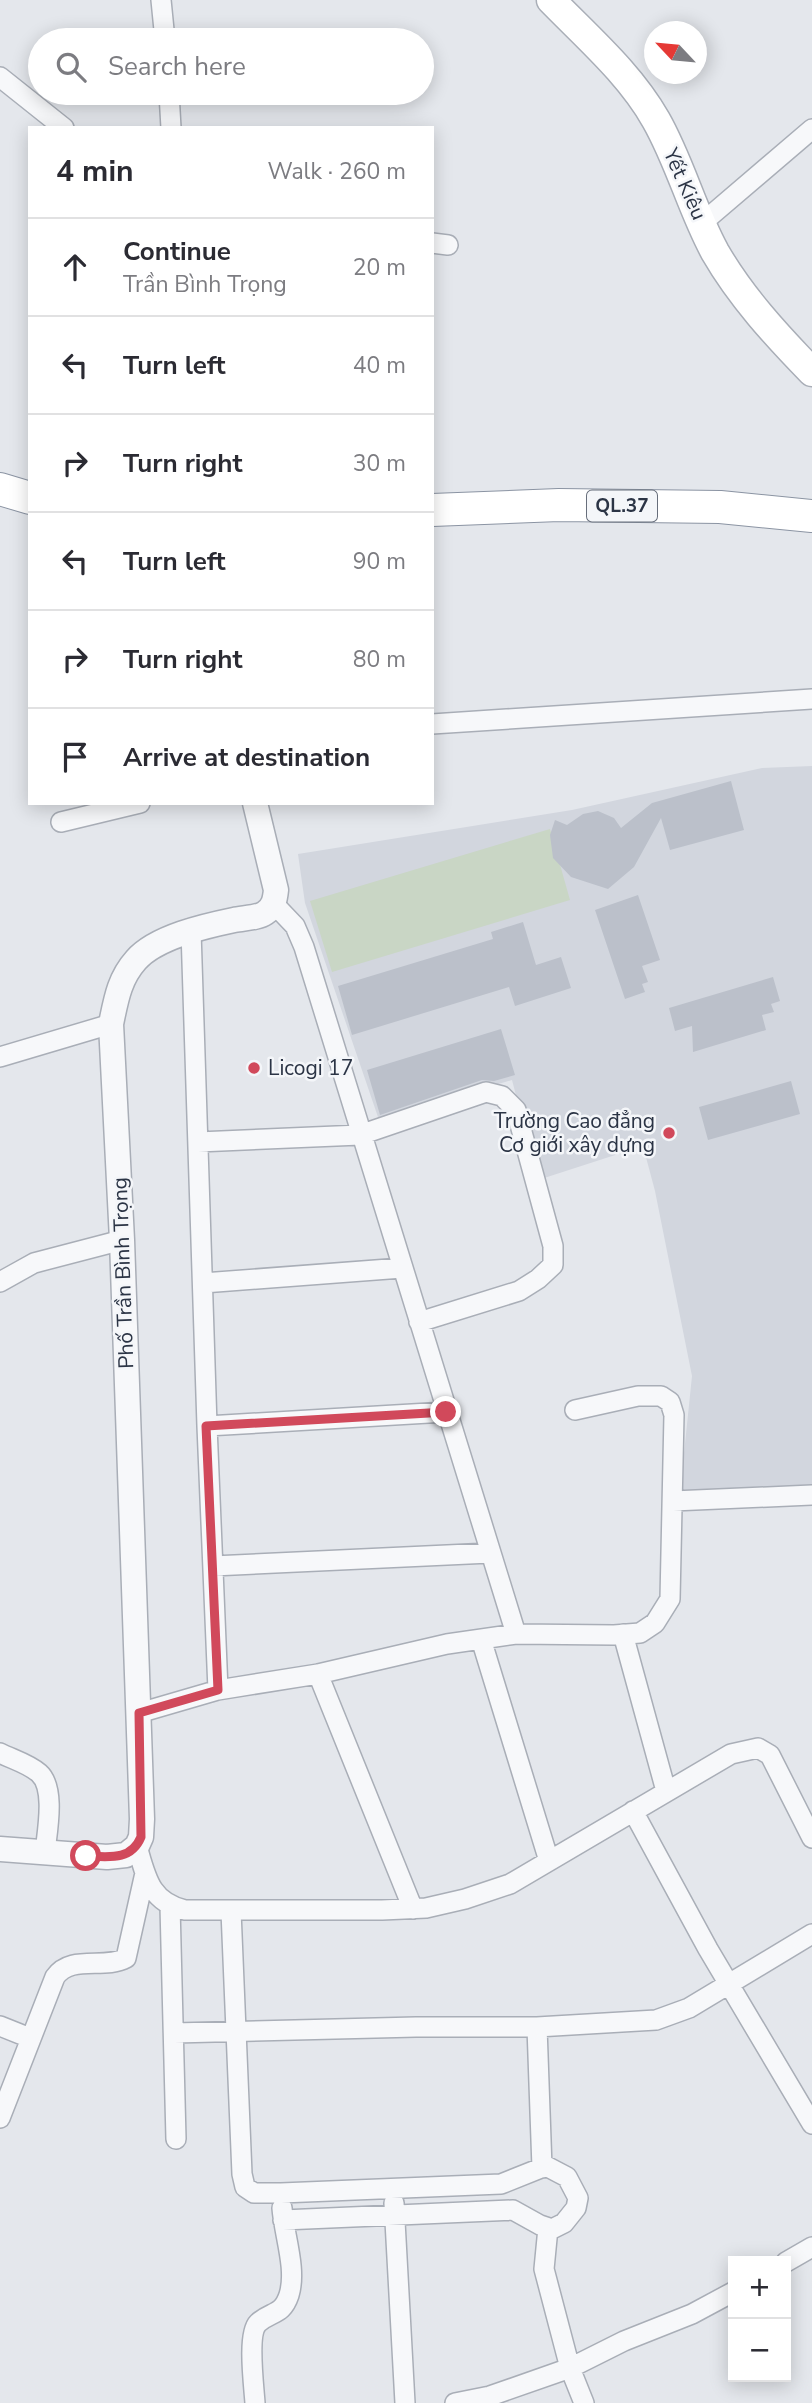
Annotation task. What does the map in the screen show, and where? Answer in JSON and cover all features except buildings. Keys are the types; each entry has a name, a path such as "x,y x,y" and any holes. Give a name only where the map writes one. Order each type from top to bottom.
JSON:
{"highway":[{"path":"0,489 28,497"},
{"name":"QL.37","path":"434,510 559,505 720,507 812,516"}],"main road":[{"name":"Yết Kiêu","path":"551,0 630,81 650,111 684,179 715,251 746,299 780,340 812,372"}],"street":[{"path":"161,0 164,28"},
{"path":"0,77 28,99"},
{"path":"35,105 61,126"},
{"path":"170,105 171,126"},
{"path":"702,223 812,130"},
{"path":"434,724 812,698"},
{"path":"61,822 132,805"},
{"path":"255,805 276,890 274,904 295,926 304,947 516,1634"},
{"name":"Phố Trần Bình Trọng","path":"137,1846 141,1837 142,1819 139,1713 122,1240 111,1024 124,975 138,957 160,943 191,931 264,914 274,904"},
{"path":"191,931 206,1426 218,1690"},
{"path":"0,1057 111,1024"},
{"path":"198,1142 360,1135 486,1092 502,1096 516,1111 553,1246 553,1265 519,1291 419,1322"},
{"path":"0,1282 34,1263 122,1240"},
{"path":"203,1283 402,1268"},
{"path":"139,1713 218,1690 318,1674 447,1644 516,1634 640,1633 655,1623 670,1599 674,1415 670,1402 661,1396 638,1396 575,1410"},
{"path":"206,1426 446,1412"},
{"path":"673,1501 812,1495"},
{"path":"213,1566 491,1553"},
{"path":"623,1634 666,1791"},
{"path":"481,1639 549,1861"},
{"path":"318,1674 413,1909"},
{"path":"0,1849 107,1857 126,1855 137,1846 145,1873 156,1896 170,1906 185,1910 231,1912 413,1909 465,1899 510,1884 731,1754 758,1748 770,1755 812,1838"},
{"path":"0,1753 39,1773 46,1784 49,1797 46,1853"},
{"path":"633,1811 730,1985 812,2124"},
{"path":"0,2118 30,2038 60,1970 69,1965 118,1962 126,1958 145,1873"},
{"path":"170,1906 177,2139"},
{"path":"231,1912 242,2174 245,2187 254,2193 281,2193 501,2184 547,2166 567,2177 578,2198 576,2208 564,2223 552,2229 513,2210 283,2220"},
{"path":"174,2033 537,2027 656,2020 689,2008 812,1934"},
{"path":"0,2026 30,2038"},
{"path":"537,2027 542,2168"},
{"path":"393,2188 405,2403"},
{"path":"255,2403 252,2335 257,2324 282,2310 290,2293 291,2271 281,2193"},
{"path":"548,2228 544,2269 570,2368 584,2403"},
{"path":"791,2259 812,2247"},
{"path":"455,2403 490,2396 570,2368 692,2314 728,2295"}],"shaded area":[{"name":"Trường Cao đẳng Cơ giới xây dựng","path":"812,766 812,1487 680,1492 692,1376 655,1191 643,1146 538,1180 512,1080 379,1120 305,903 298,854 572,810 762,768"}],"green space":[{"path":"550,829 570,900 332,972 310,901"}],"place":[{"name":"Licogi 17","path":"254,1068"},
{"name":"Trường Cao đẳng Cơ giới xây dựng","path":"669,1133"}],"route":[{"path":"86,1856 126,1855 137,1846 141,1837 139,1713 218,1690 206,1426 446,1412"}]}
